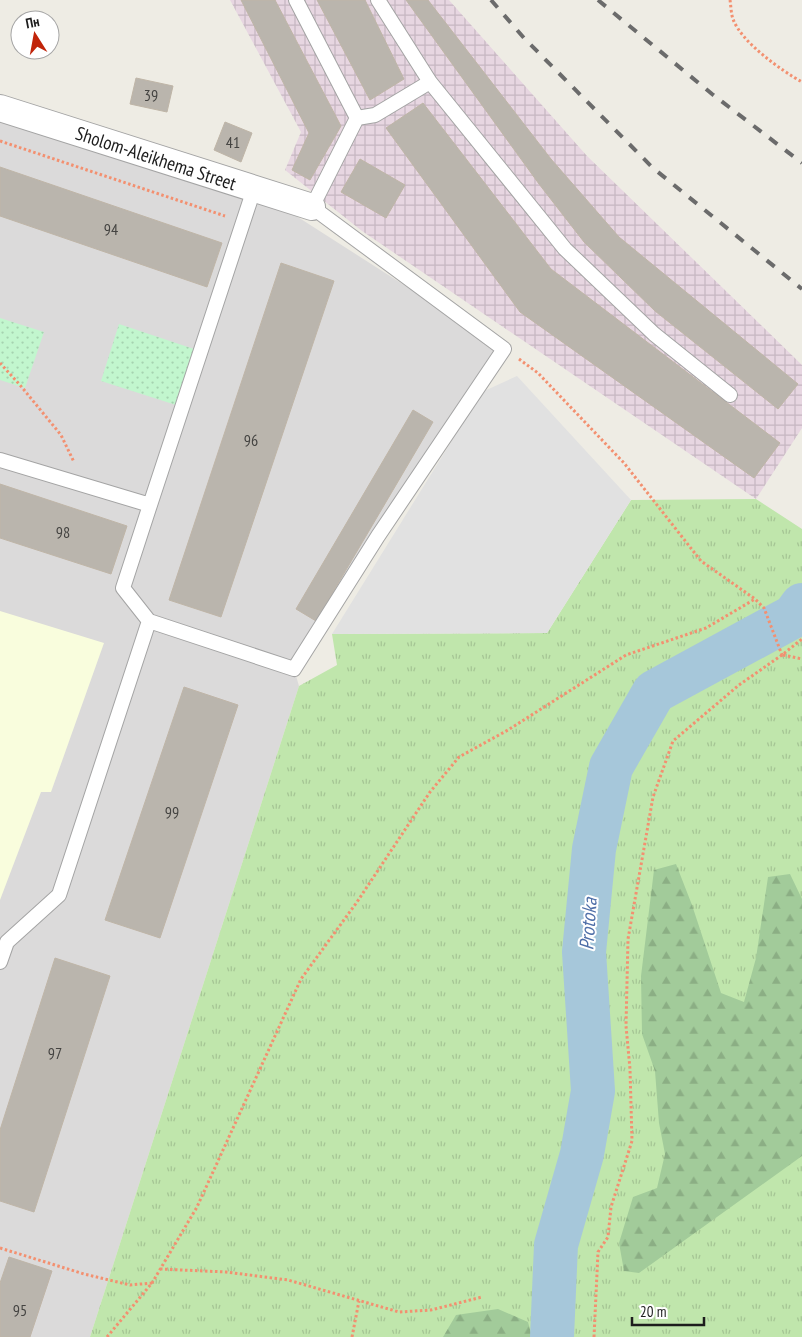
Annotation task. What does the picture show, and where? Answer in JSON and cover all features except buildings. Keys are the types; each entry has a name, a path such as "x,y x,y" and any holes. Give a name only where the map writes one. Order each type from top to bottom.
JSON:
{"street":[{"name":"Sholom-Aleikhema Street","path":"0,108 312,207"}],"lane":[{"path":"296,0 357,118"},
{"path":"378,0 430,82 565,249 654,334 730,395"},
{"path":"357,118 375,115 430,82"},
{"path":"254,189 122,588 149,621 294,669 378,536 504,349 312,207 357,118"},
{"path":"0,460 150,505"},
{"path":"0,962 7,942 59,895 149,621"}],"path":[{"path":"730,0 733,20 746,40 789,75 802,82"},
{"path":"0,141 244,222"},
{"path":"504,349 538,373 624,463 702,561 755,599 764,608 782,655"},
{"path":"0,364 61,435 85,486"},
{"path":"107,1337 152,1283 196,1207 301,979 357,902 430,792 459,757 508,730 626,655 706,628 755,599"},
{"path":"594,1337 598,1252 608,1237 611,1207 632,1141 630,1069 626,1026 628,939 653,797 673,741 739,685 802,639"},
{"path":"782,655 801,659"},
{"path":"0,1248 84,1274 130,1285 152,1283"},
{"path":"160,1270 226,1272 288,1280 399,1312 431,1310 482,1297"},
{"path":"352,1337 359,1301"}],"shaded area":[{"path":"230,0 449,0 587,156 802,365 802,428 756,499 362,231 285,170 301,132"},
{"path":"0,107 254,189 504,349 294,669 299,686 90,1337 0,1337"},
{"path":"517,376 631,500 547,633 332,634 482,392"},
{"path":"0,611 104,643 51,792 41,792 0,900"}],"green space":[{"path":"0,318 44,332 25,388 0,380"},
{"path":"119,324 194,349 176,405 101,381"},
{"path":"756,499 802,529 802,1337 90,1337 299,686 337,665 332,634 547,633 631,500"},
{"path":"676,864 692,905 721,993 744,1002 756,958 768,877 790,874 802,899 802,1156 639,1273 624,1271 619,1243 633,1197 657,1188 665,1154 659,1123 655,1071 642,1034 641,976 654,870"},
{"path":"498,1309 528,1322 532,1337 443,1337 456,1315"}],"waterway":[{"name":"Protoka","path":"552,1337 556,1245 582,1154 593,1091 584,952 594,849 611,767 654,692 794,616 802,605"}],"railway":[{"path":"491,0 524,38 653,168 802,289"},
{"path":"598,0 712,94 802,163"}]}
